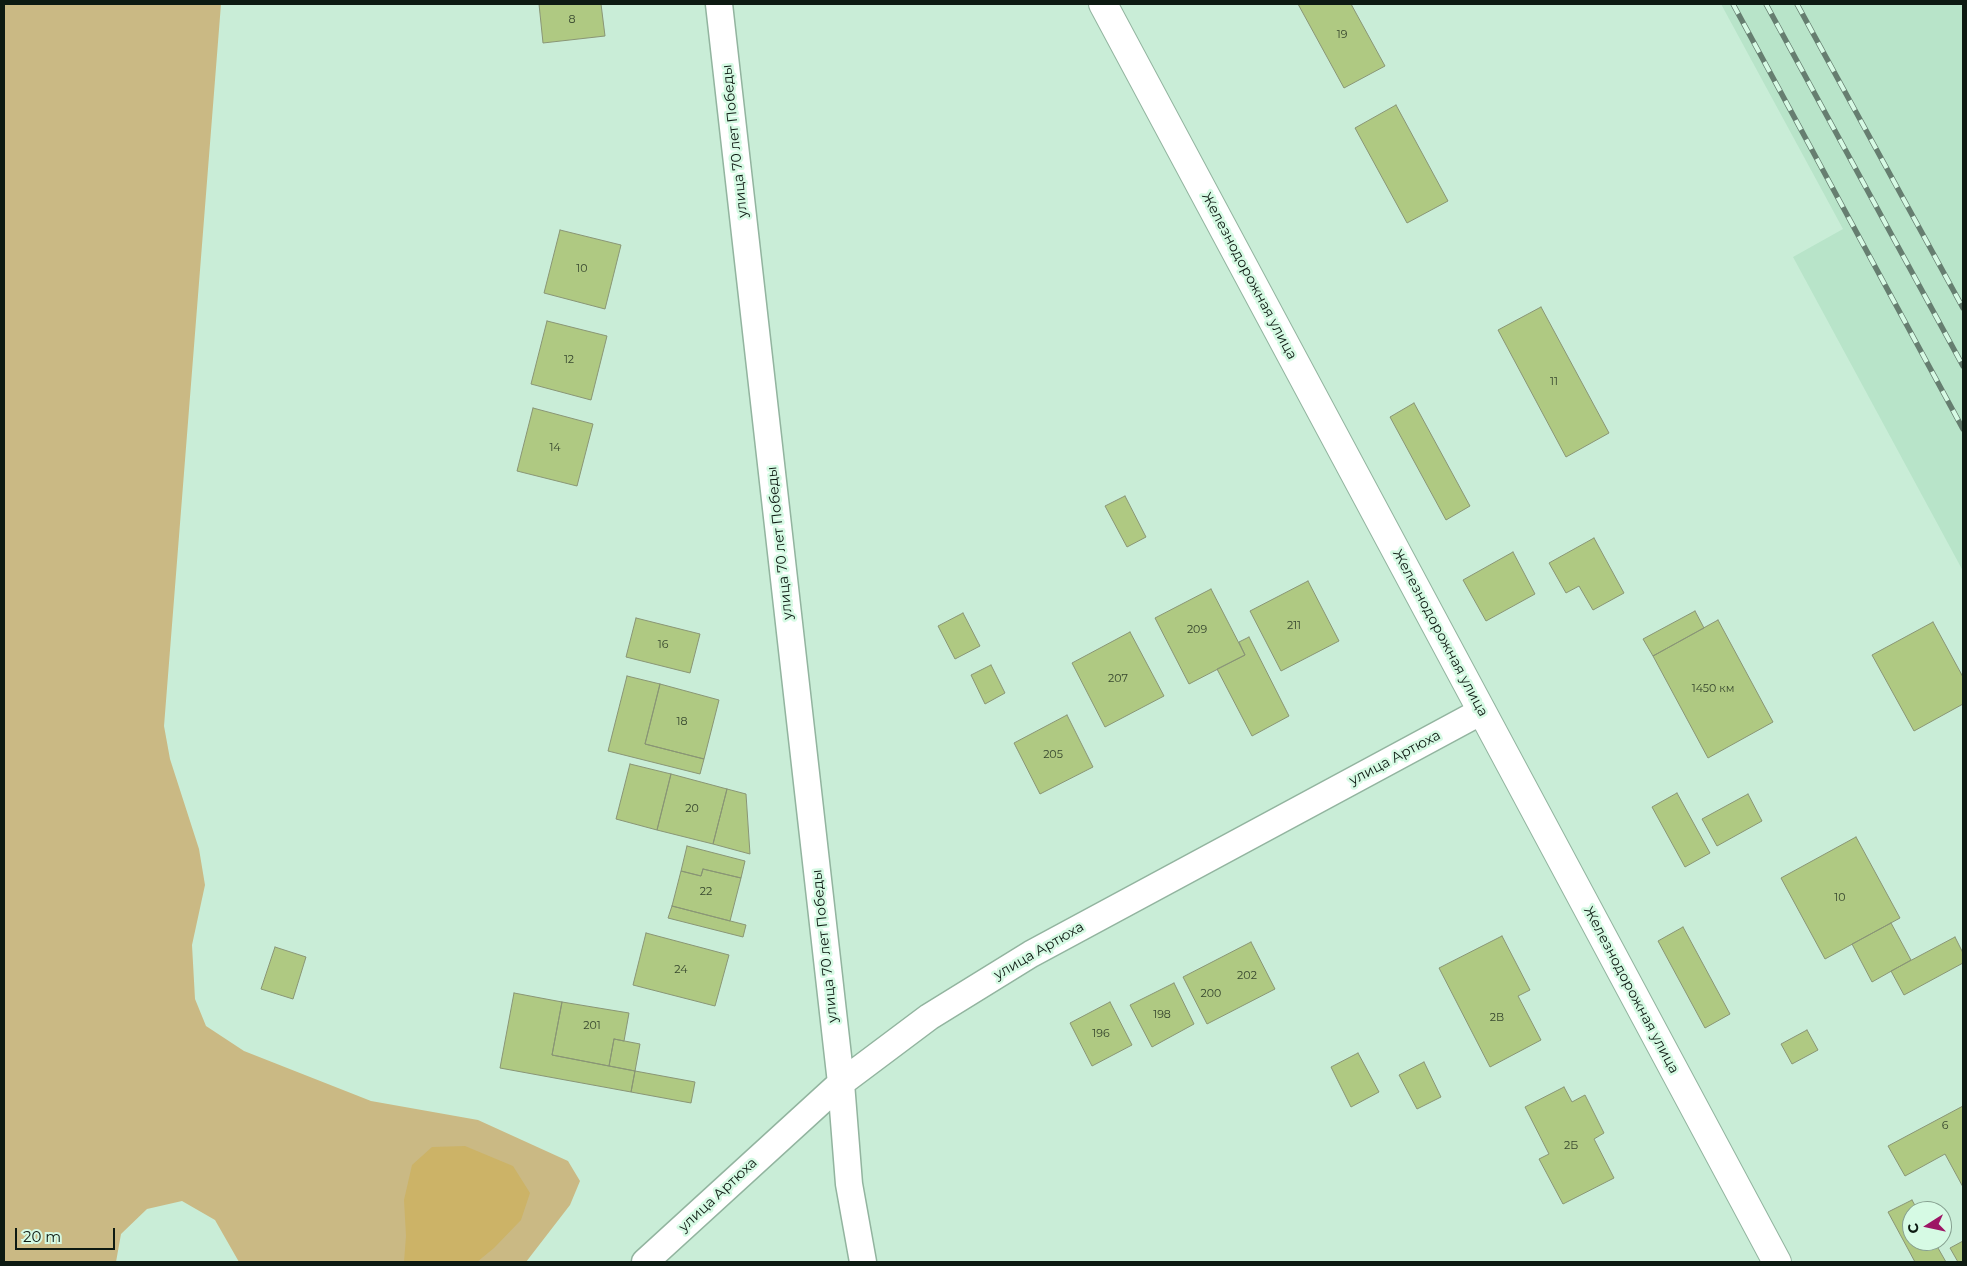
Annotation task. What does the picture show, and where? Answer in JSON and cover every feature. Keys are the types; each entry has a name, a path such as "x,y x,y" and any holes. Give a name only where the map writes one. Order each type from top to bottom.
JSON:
{"main road":[{"name":"Железнодорожная улица","path":"1103,4 1777,1262"}],"street":[{"name":"улица 70 лет Победы","path":"720,4 841,1083 849,1184 863,1262"},
{"name":"улица Артюха","path":"645,1262 841,1083 928,1018 1031,954 1482,711"}],"shaded area":[{"path":"4,4 221,4 164,726 170,759 199,849 205,885 192,945 195,999 206,1026 244,1051 371,1101 478,1120 568,1161 580,1181 570,1205 526,1262 239,1262 215,1220 182,1201 147,1209 121,1234 116,1262 4,1262"},
{"path":"1721,4 1963,4 1963,571 1793,257 1843,229"},
{"path":"465,1146 513,1166 530,1193 521,1220 494,1248 477,1262 404,1262 406,1236 404,1200 412,1165 432,1147"}],"building":[{"path":"539,4 601,4 605,36 543,43"},
{"path":"1298,4 1351,4 1385,66 1344,88"},
{"path":"1396,105 1448,201 1407,223 1355,128"},
{"path":"560,230 621,245 605,309 544,293"},
{"path":"1541,307 1609,433 1566,457 1498,330"},
{"path":"547,321 607,336 591,400 531,384"},
{"path":"1414,403 1470,506 1446,520 1390,417"},
{"path":"533,408 593,424 577,486 517,471"},
{"path":"1125,496 1146,537 1127,547 1105,506"},
{"path":"1594,538 1624,593 1593,610 1579,586 1566,593 1549,563"},
{"path":"1513,552 1535,594 1486,621 1463,580"},
{"path":"1308,581 1339,641 1281,671 1250,611"},
{"path":"1211,589 1245,655 1189,684 1155,618"},
{"path":"1695,611 1704,628 1653,656 1643,639"},
{"path":"963,613 980,646 955,659 938,626"},
{"path":"636,618 700,634 690,673 626,657"},
{"path":"1718,620 1773,722 1708,758 1653,656"},
{"path":"1933,622 1963,677 1963,704 1914,731 1872,655"},
{"path":"1130,632 1164,696 1105,727 1072,663"},
{"path":"1249,637 1289,716 1252,736 1217,669 1245,655 1239,642"},
{"path":"991,665 1005,693 985,704 971,675"},
{"path":"627,676 660,684 645,744 704,759 700,774 608,751"},
{"path":"660,684 719,700 704,759 645,744"},
{"path":"1067,715 1093,767 1040,794 1014,743"},
{"path":"630,764 671,774 657,830 616,819"},
{"path":"671,774 727,789 713,844 657,830"},
{"path":"727,789 746,794 750,854 713,844"},
{"path":"1677,793 1710,853 1685,867 1652,807"},
{"path":"1748,794 1762,821 1717,846 1702,819"},
{"path":"1856,837 1900,918 1825,959 1781,878"},
{"path":"687,846 745,861 741,878 703,869 701,876 681,871"},
{"path":"703,869 741,878 730,921 672,906 681,871 701,876"},
{"path":"672,906 746,925 743,937 668,918"},
{"path":"1891,923 1911,960 1872,982 1852,944"},
{"path":"1683,927 1730,1014 1705,1028 1658,941"},
{"path":"646,933 729,955 715,1006 633,985"},
{"path":"1502,936 1530,990 1518,996 1541,1040 1490,1067 1439,968"},
{"path":"1955,937 1963,953 1963,963 1904,995 1891,971"},
{"path":"1251,942 1275,989 1207,1024 1183,977"},
{"path":"275,947 306,957 293,999 261,989"},
{"path":"1174,983 1194,1024 1152,1047 1130,1005"},
{"path":"514,993 562,1002 552,1055 635,1071 631,1092 500,1068"},
{"path":"562,1002 629,1013 624,1041 614,1039 609,1066 552,1055"},
{"path":"1110,1002 1132,1045 1092,1066 1070,1023"},
{"path":"1807,1030 1818,1050 1792,1064 1781,1044"},
{"path":"614,1039 640,1044 635,1071 609,1066"},
{"path":"1358,1053 1379,1092 1351,1107 1331,1067"},
{"path":"1424,1062 1441,1097 1417,1109 1399,1075"},
{"path":"635,1071 695,1082 691,1103 631,1092"},
{"path":"1564,1087 1572,1102 1585,1095 1604,1133 1594,1139 1614,1178 1563,1204 1539,1159 1549,1154 1525,1107"},
{"path":"1963,1106 1963,1187 1945,1154 1905,1176 1888,1146"},
{"path":"1902,1205 1902,1238 1888,1212"},
{"path":"1963,1241 1963,1262 1958,1262 1952,1251 1952,1247"},
{"path":"1909,1251 1940,1251 1946,1262 1915,1262"}],"railway":[{"path":"1733,4 1963,429"},
{"path":"1766,4 1963,366"},
{"path":"1797,4 1963,308"}]}
